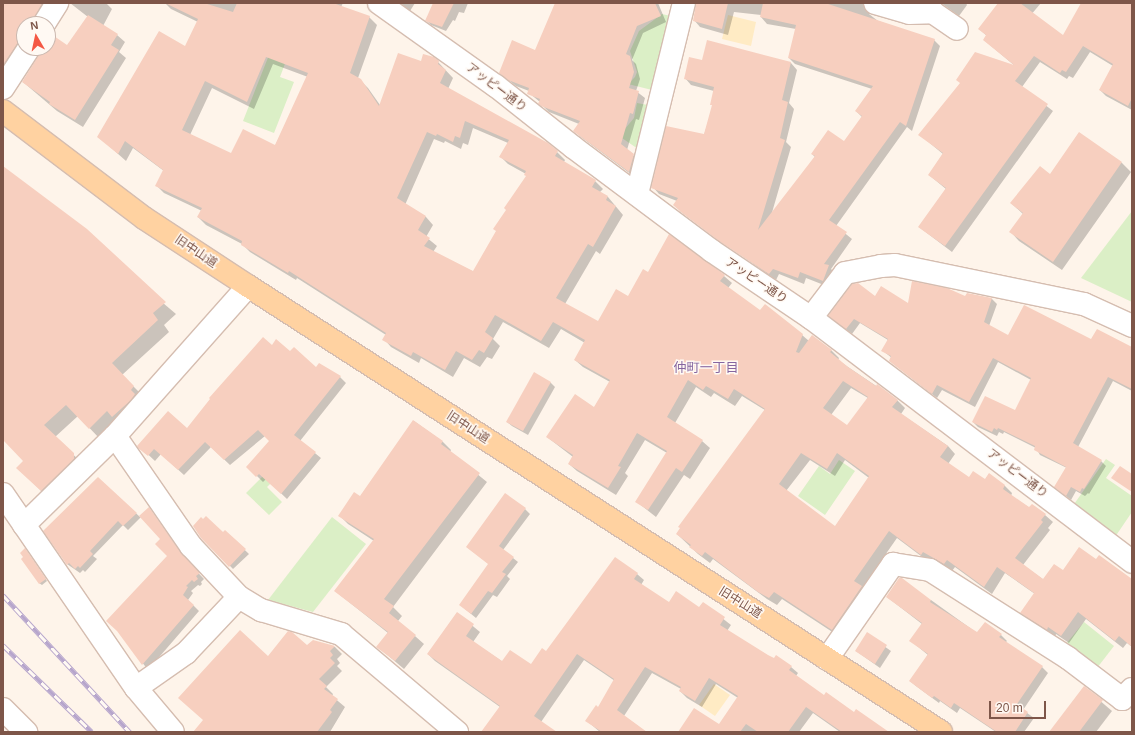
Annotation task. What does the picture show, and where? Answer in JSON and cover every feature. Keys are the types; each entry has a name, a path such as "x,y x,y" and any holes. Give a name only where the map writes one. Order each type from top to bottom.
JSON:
{"main road":[{"name":"旧中山道","path":"3,111 144,218 941,732"}],"street":[{"path":"49,16 57,3"},
{"name":"アッピー通り","path":"379,3 496,86 573,147 712,251 811,318 1132,562"},
{"path":"637,194 684,3"},
{"path":"875,3 909,13 926,8 957,29"},
{"path":"3,88 23,56"},
{"path":"811,318 845,273 895,265 1084,304 1132,326"},
{"path":"24,525 115,436 248,286"},
{"path":"115,436 192,546 239,597 261,610 341,634 457,732"},
{"path":"3,494 63,584 136,688 173,732"},
{"path":"827,658 893,564 930,570 1068,658 1122,699 1132,689"},
{"path":"136,688 186,653 239,597"},
{"path":"3,709 26,732"}],"green space":[{"path":"662,14 675,17 656,91 628,84 635,77 637,72 630,51 639,31"},
{"path":"269,55 286,61 280,77 294,82 274,133 243,121"},
{"path":"637,103 653,106 641,151 619,136 634,118"},
{"path":"1132,211 1132,302 1081,278"},
{"path":"1106,459 1115,465 1106,478 1132,496 1132,512 1115,537 1072,507"},
{"path":"839,460 855,471 825,515 798,496 819,466 830,474"},
{"path":"266,473 274,480 267,487 282,502 269,515 246,493"},
{"path":"332,517 366,544 313,612 268,600"},
{"path":"1084,622 1114,646 1097,668 1066,644"}],"sand":[{"path":"728,15 756,22 751,46 722,39"},
{"path":"714,684 730,695 715,716 699,705"}],"building":[{"path":"3,3 42,3 36,16 16,16 16,46 3,65"},
{"path":"165,3 204,3 233,12 237,3 333,3 370,16 350,73 361,79 379,106 398,53 421,61 423,54 434,57 439,61 438,64 446,70 440,83 548,143 558,151 555,156 596,180 592,187 608,196 606,200 616,206 593,247 588,244 556,298 598,321 616,289 628,296 643,269 648,272 669,234 725,275 720,281 760,310 765,304 803,334 796,352 799,353 812,335 832,350 830,352 848,367 876,386 877,384 898,400 892,407 948,446 940,457 969,477 973,471 985,479 989,473 1005,485 1003,489 1029,507 1032,504 1046,514 1041,520 1043,522 1015,558 1043,579 1054,564 1063,570 1079,547 1096,559 1099,555 1132,579 1132,647 1119,636 1115,641 1078,612 1061,636 1048,627 1047,630 1020,613 1034,593 997,567 984,587 947,560 944,564 923,552 921,555 889,531 854,581 862,586 832,630 774,592 769,598 758,592 705,552 702,556 689,547 691,545 676,534 680,528 678,527 765,409 734,389 728,399 706,386 703,390 688,380 667,417 703,440 682,472 676,468 648,510 635,502 667,451 637,433 618,466 621,467 608,488 568,464 573,455 546,437 575,394 594,407 610,380 574,360 585,340 553,322 541,341 495,315 485,332 493,338 484,353 479,350 472,360 456,351 445,370 413,352 411,356 382,340 386,333 289,271 288,273 241,245 242,241 197,217 202,208 155,186 163,170 125,141 118,154 97,137 159,31 185,46 198,19","holes":["266,57 308,73 275,145 243,129 231,153 182,130 205,81 247,102","465,121 509,140 499,157 526,171 524,175 526,176 504,208 506,210 493,229 496,231 473,271 424,246 430,238 418,230 426,216 397,198 427,132 436,136 437,134 453,142 455,136 460,138","843,381 868,397 847,425 823,408","801,453 827,469 837,453 869,476 835,526 779,484"]},
{"path":"433,3 454,3 442,27 425,21"},
{"path":"555,3 655,3 661,16 637,26 626,54 630,56 634,72 629,88 639,91 633,114 630,113 621,144 634,154 629,172 573,131 580,121 541,106 538,104 540,99 527,94 529,88 508,80 499,73 512,40 535,50"},
{"path":"696,3 728,3 722,29 693,21"},
{"path":"763,3 825,3 935,39 906,126 900,122 829,220 847,232 824,264 829,265 823,281 800,272 798,278 773,269 769,274 719,241 681,212 673,205 678,198 651,188 666,126 704,134 712,105 710,105 714,87 684,79 689,57 702,60 707,40 791,62 782,100 788,102 780,138 785,140 758,230 815,156 811,154 828,130 844,141 862,116 855,111 873,86 788,58 796,25 760,17"},
{"path":"998,3 1020,3 1063,35 1081,3 1132,3 1132,98 1128,106 1099,90 1113,64 1083,46 1066,72 1062,70 1060,73 1034,56 1015,81 1048,104 945,246 918,227 946,188 928,175 943,153 918,135 960,83 956,80 975,52 1014,65 983,40 986,35 978,29"},
{"path":"88,15 118,34 111,45 119,50 75,120 49,104 50,102 22,82 38,56 56,56 56,37 67,45"},
{"path":"1079,132 1122,162 1053,262 1009,232 1023,213 1010,203 1040,166 1050,174"},
{"path":"3,166 87,229 166,302 153,313 158,320 112,363 134,386 131,390 135,394 131,400 112,417 107,411 89,429 66,405 44,425 74,453 74,459 41,491 16,468 23,461 3,440"},
{"path":"912,281 947,288 965,296 967,293 992,298 984,322 1008,335 1024,305 1091,339 1097,329 1132,347 1132,389 1108,377 1073,443 1102,460 1084,489 1082,488 1080,492 1071,487 1066,496 1054,487 1066,467 1034,450 1035,446 998,428 997,430 994,428 992,432 972,422 985,396 1015,410 1031,378 993,358 969,402 937,385 932,394 889,361 891,356 881,351 888,339 854,319 846,329 828,316 852,284 858,283 875,296 881,286 908,303"},
{"path":"263,337 272,345 276,339 290,351 294,347 316,367 319,363 341,376 294,435 316,452 281,494 259,474 256,477 246,467 269,441 258,430 224,460 205,442 178,470 154,449 148,456 138,448 137,446 168,411 187,428 210,399 209,398"},
{"path":"534,372 551,382 523,431 506,422"},
{"path":"413,420 443,441 441,444 480,473 384,599 394,606 389,613 416,635 395,661 376,647 388,632 334,591 374,539 338,516 354,492 360,496"},
{"path":"1120,466 1132,474 1132,492 1111,478"},
{"path":"98,477 137,513 123,526 118,521 90,551 93,554 80,568 78,566 75,569 69,563 67,565 43,531"},
{"path":"505,493 526,508 499,546 514,557 502,572 506,574 492,593 488,591 471,614 459,605 488,564 466,547"},
{"path":"149,507 181,553 200,573 196,576 198,579 194,582 192,580 186,586 188,587 183,595 194,605 142,665 117,631 106,621 167,556 155,544 160,539 139,516"},
{"path":"206,516 223,532 225,530 246,549 229,567 201,538 193,526 201,517 203,519"},
{"path":"25,548 46,579 39,584 21,559 23,557 20,553"},
{"path":"615,557 638,573 634,579 669,602 676,591 699,607 703,602 725,617 720,625 768,655 774,658 776,655 792,666 789,670 824,695 826,692 854,712 856,709 889,732 842,732 806,707 788,732 758,732 746,724 740,732 678,732 694,708 719,724 738,696 709,678 695,701 679,691 681,687 645,667 617,710 647,732 602,732 585,721 596,705 598,707 614,679 577,654 534,716 557,732 481,732 500,706 427,654 457,612 474,624 466,636 502,661 510,650 531,664 542,648 546,651"},
{"path":"899,578 902,578 931,600 930,602 977,632 985,622 1002,634 999,637 1043,666 1017,704 1028,712 1015,732 997,732 954,703 951,708 934,696 932,698 909,681 928,654 909,641 922,623 886,597"},
{"path":"240,630 268,656 288,631 292,632 307,645 313,640 335,646 330,651 333,655 330,658 335,663 319,679 327,686 324,689 338,699 330,710 332,712 317,732 193,732 203,720 178,698"},
{"path":"867,632 887,645 875,664 855,651"},
{"path":"1084,686 1103,700 1079,732 1049,732"}],"railway":[{"path":"3,595 130,732"},
{"path":"3,645 92,732"}],"district":[{"name":"仲町一丁目","path":"706,368"}]}
